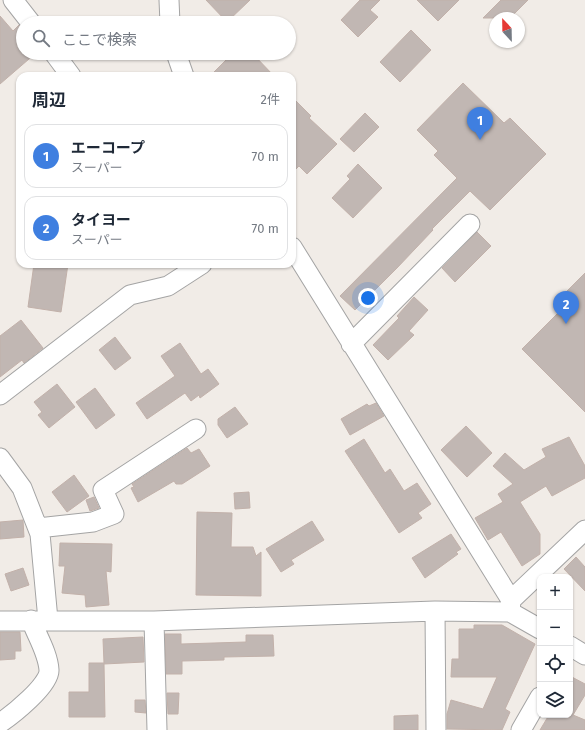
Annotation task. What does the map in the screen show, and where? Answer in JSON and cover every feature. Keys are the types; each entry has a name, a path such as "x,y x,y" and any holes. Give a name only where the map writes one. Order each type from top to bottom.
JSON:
{"street":[{"path":"13,0 26,16"},
{"path":"169,0 170,16"},
{"path":"59,60 68,72"},
{"path":"178,60 183,72"},
{"path":"351,344 470,224"},
{"path":"296,254 510,606 537,627"},
{"path":"0,395 130,295 168,286 196,268"},
{"path":"38,528 93,522 114,514 103,490 196,429"},
{"path":"0,458 22,488 40,534 40,620 49,671 44,683 0,724"},
{"path":"0,621 154,621 435,612 510,606 582,540"},
{"path":"435,612 436,730"},
{"path":"154,621 157,730"},
{"path":"573,648 585,655"},
{"path":"521,730 537,702"}],"building":[{"path":"206,0 250,0 233,16 221,16"},
{"path":"360,0 380,0 370,10 378,17 358,37 341,20"},
{"path":"417,0 459,0 438,21"},
{"path":"501,0 528,0 516,12 489,12"},
{"path":"489,12 489,18 483,18"},
{"path":"0,16 13,31 16,28 16,60 28,60 0,84"},
{"path":"411,30 431,50 400,82 380,62"},
{"path":"226,60 259,60 270,72 214,72"},
{"path":"463,83 504,123 510,118 546,154 490,210 470,191 355,310 340,296 457,178 434,155 438,151 417,130"},
{"path":"296,101 311,116 309,118 337,144 307,174 299,166 296,169"},
{"path":"365,113 379,127 354,152 340,139"},
{"path":"358,164 382,188 353,218 332,198 350,179 347,176"},
{"path":"477,232 491,246 455,282 442,268"},
{"path":"33,268 67,268 61,312 28,307"},
{"path":"585,273 585,412 522,349 572,299 565,293"},
{"path":"414,297 428,310 409,331 414,335 388,360 373,345 399,318 397,316"},
{"path":"21,320 43,348 24,363 22,360 0,377 0,336"},
{"path":"115,337 131,358 115,370 99,350"},
{"path":"180,343 201,374 208,369 219,384 200,398 199,395 191,401 185,393 147,419 136,403 175,376 161,356"},
{"path":"57,384 75,407 49,428 38,415 42,412 34,402"},
{"path":"95,388 115,415 96,429 76,402"},
{"path":"376,403 384,416 350,435 341,419 367,404 369,406"},
{"path":"235,407 248,424 227,438 218,425 218,419"},
{"path":"466,426 492,453 467,477 441,450"},
{"path":"569,437 585,466 585,478 552,496 546,486 520,502 540,534 540,554 522,566 501,532 488,540 475,518 503,502 498,494 513,484 493,466 505,453 524,470 546,457 542,449"},
{"path":"364,439 385,473 390,469 404,491 417,483 431,504 418,513 422,518 399,533 345,451"},
{"path":"187,448 191,453 199,449 210,466 182,484 176,484 174,481 138,502 131,488 134,487 132,484"},
{"path":"74,475 89,496 67,512 52,492"},
{"path":"249,492 250,508 235,509 234,493"},
{"path":"94,497 99,508 90,511 86,500"},
{"path":"197,512 232,513 231,547 253,547 256,556 261,552 261,596 196,595"},
{"path":"23,520 24,537 0,539 0,522"},
{"path":"312,521 324,540 291,560 294,564 281,572 266,549"},
{"path":"451,534 461,549 456,552 458,554 425,578 412,558"},
{"path":"60,543 112,544 111,572 106,571 109,605 86,607 85,595 62,593 65,566 59,566"},
{"path":"576,557 585,567 585,591 573,578 573,574 569,574 564,569"},
{"path":"23,568 29,585 11,591 5,574"},
{"path":"474,625 502,625 535,644 505,709 510,712 502,730 447,729 447,714 451,700 483,709 497,677 451,677 452,659 459,659 459,629 474,629"},
{"path":"0,632 20,632 21,651 15,651 15,659 0,660"},
{"path":"165,634 181,634 181,644 246,642 246,635 273,635 274,656 224,657 224,660 182,661 182,674 166,674"},
{"path":"143,637 144,662 104,664 105,717 69,717 69,692 89,692 89,663 104,663 103,639"},
{"path":"573,678 585,684 585,695 573,715"},
{"path":"167,693 179,693 178,714 168,714"},
{"path":"135,700 145,700 146,713 135,712"},
{"path":"418,715 418,730 394,730 394,716"},
{"path":"573,715 585,720 585,730 540,730 547,718 573,718"}],"place":[{"name":"エーコープ","path":"480,140"},
{"name":"タイヨー","path":"566,324"}]}
